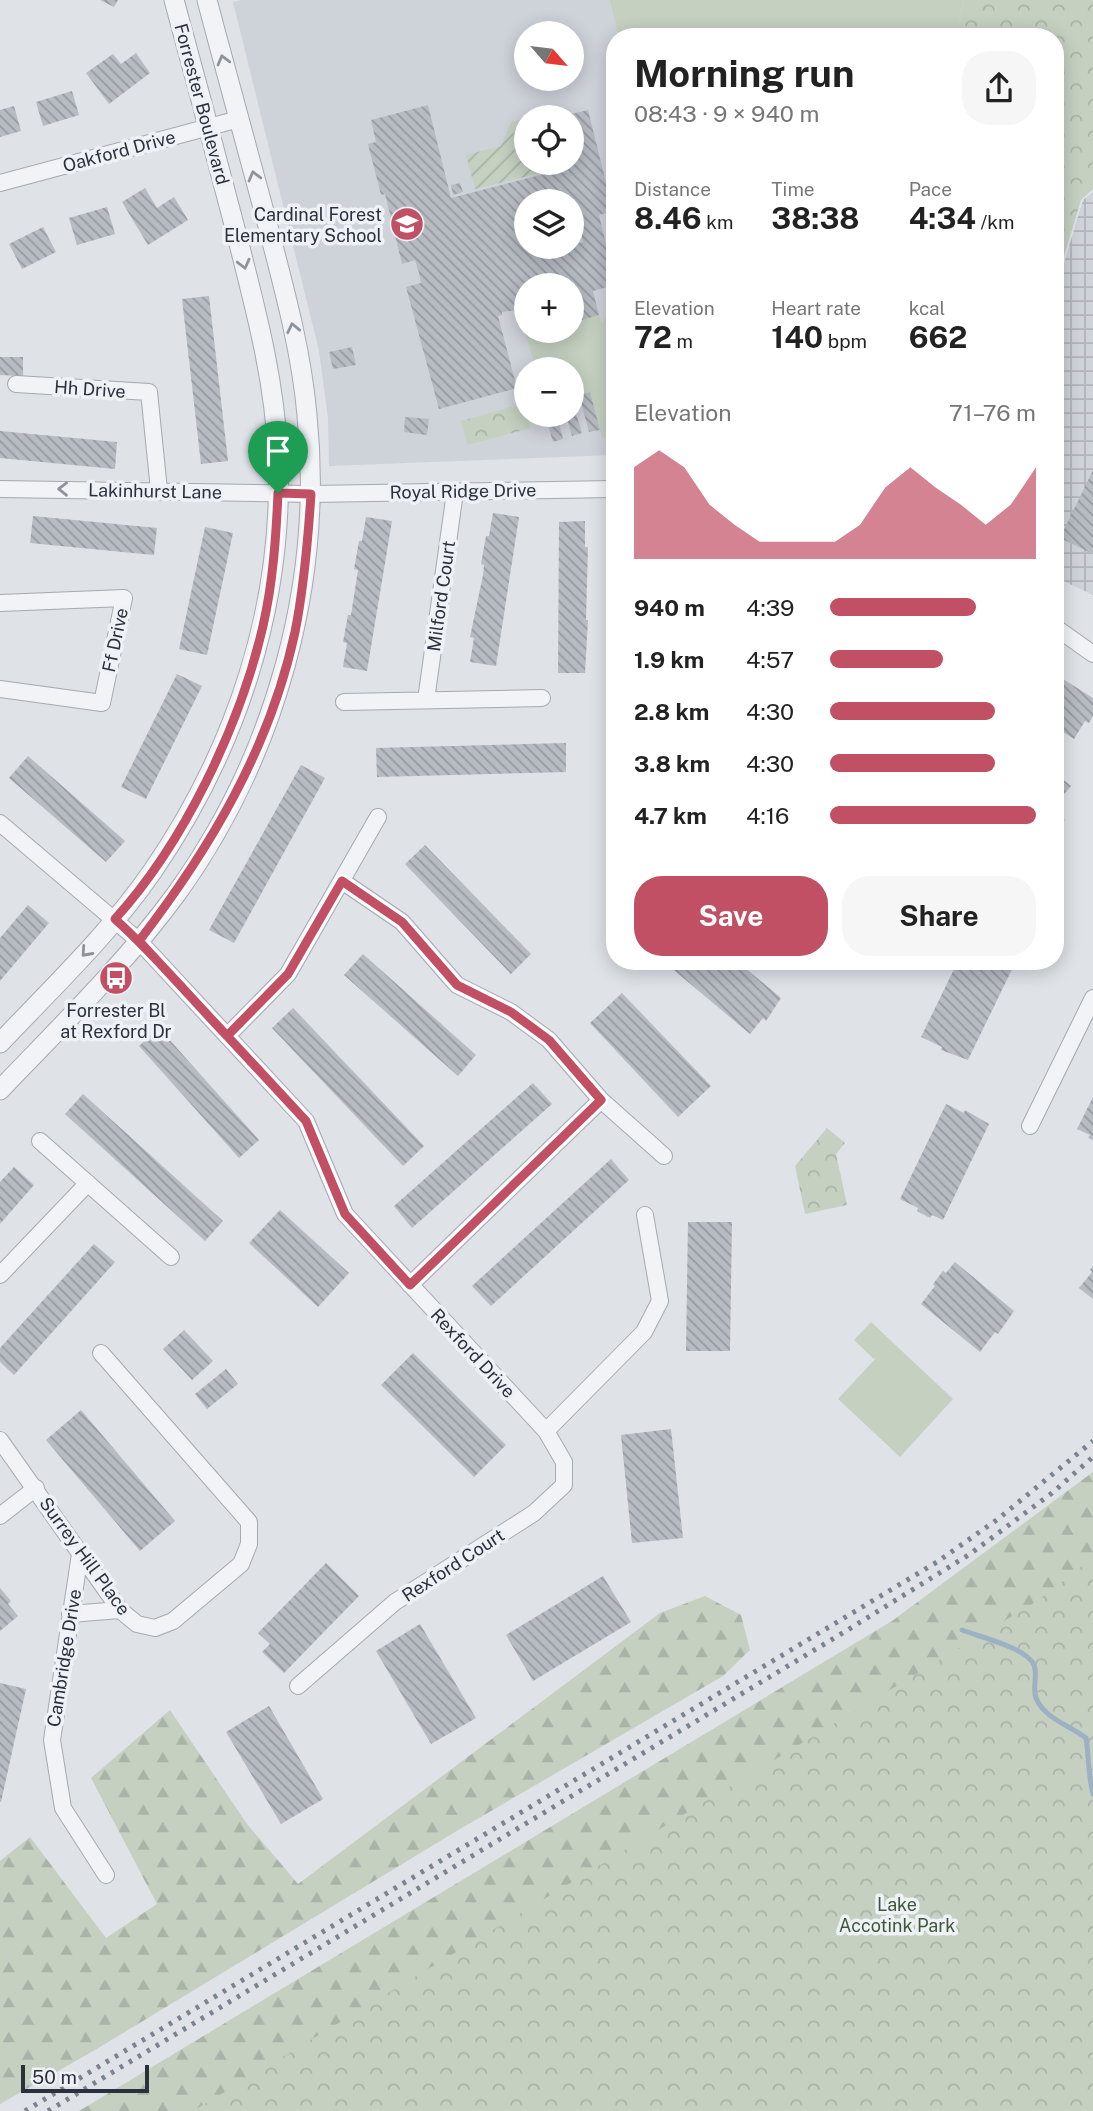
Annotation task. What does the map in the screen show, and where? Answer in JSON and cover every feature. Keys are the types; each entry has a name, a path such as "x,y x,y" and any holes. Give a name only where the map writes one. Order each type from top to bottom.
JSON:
{"street":[{"name":"Forrester Boulevard","path":"0,1043 115,919 151,873 197,800 234,718 263,627 272,576 278,493 275,419 265,352 174,0"},
{"name":"Forrester Boulevard","path":"0,1090 108,977 177,892 225,815 248,771 294,634 304,580 311,494 307,415 289,308 207,0"},
{"name":"Oakford Drive","path":"0,183 239,119"},
{"name":"Hh Drive","path":"16,384 149,393 159,490"},
{"name":"Lakinhurst Lane","path":"0,489 311,494"},
{"name":"Royal Ridge Drive","path":"311,494 606,489"},
{"name":"Milford Court","path":"426,700 455,492"},
{"name":"Ff Drive","path":"0,603 124,598 102,703 0,689"},
{"path":"1064,633 1093,654"},
{"path":"344,702 542,698"},
{"path":"227,1036 288,974 378,817"},
{"name":"Rexford Drive","path":"0,822 139,941 306,1121 345,1214 546,1431"},
{"path":"342,881 402,922 457,985 511,1012 549,1040 601,1100 664,1156"},
{"path":"1030,1126 1093,998"},
{"path":"410,1285 601,1100"},
{"path":"40,1141 171,1257"},
{"path":"0,1275 88,1183"},
{"path":"546,1431 644,1332 660,1301 645,1215"},
{"name":"Surrey Hill Place","path":"0,1440 120,1609 137,1624 155,1628 173,1621 241,1564 249,1544 249,1522 101,1353"},
{"name":"Rexford Court","path":"299,1686 395,1602 534,1513 564,1485 564,1462 546,1431"},
{"path":"0,1516 36,1488"},
{"name":"Cambridge Drive","path":"80,1554 52,1740 63,1808 106,1875"},
{"path":"71,1614 120,1609"}],"shaded area":[{"name":"Cardinal Forest Elementary School","path":"964,0 956,28 606,28 606,455 329,466 328,418 319,351 233,2"},
{"path":"1093,192 1093,595 1064,581 1064,263 1083,200"}],"green space":[{"path":"610,0 964,0 956,28 617,28"},
{"path":"964,0 1093,0 1093,189 1081,200 1064,256 1064,28 956,28"},
{"path":"514,121 514,175 532,175 475,189 466,155 501,146 511,122"},
{"path":"599,315 602,324 606,317 606,437 602,438 590,392 584,394 584,357 532,357 528,343 584,343 584,319"},
{"path":"514,406 514,427 531,428 467,445 461,421"},
{"path":"827,1128 845,1143 836,1154 847,1205 805,1214 795,1166"},
{"path":"871,1322 953,1399 900,1457 838,1399 877,1357 874,1359 854,1340"},
{"name":"Lake Accotink Park","path":"1093,1472 1093,2111 79,2111 892,1621"},
{"name":"Lake Accotink Park","path":"1093,1558 1093,2111 193,2111 1037,1601"},
{"path":"705,1596 741,1615 750,1650 723,1676 460,1829 95,2050 0,2104 0,1861 30,1837 106,1938 157,1904 91,1778 170,1710 247,1824 298,1884 660,1613"}],"building":[{"path":"100,0 118,0 114,7"},
{"path":"136,53 150,73 109,104 86,73 113,54 121,64"},
{"path":"72,91 79,115 43,126 36,102"},
{"path":"428,105 451,198 541,175 584,175 584,111 588,110 606,183 606,213 599,215 606,244 606,287 593,291 599,315 584,319 584,273 514,273 514,311 502,312 502,315 498,316 514,377 514,389 439,409 406,287 421,283 419,273 415,260 402,264 385,194 381,195 368,144 376,142 371,120"},
{"path":"14,106 21,131 0,137 0,110"},
{"path":"460,183 463,192 453,195 451,185"},
{"path":"145,188 157,208 174,197 188,220 148,245 122,202"},
{"path":"107,207 115,234 77,245 69,218"},
{"path":"43,227 56,252 22,269 9,244"},
{"path":"209,296 228,461 201,464 182,299"},
{"path":"352,347 356,365 333,369 329,352"},
{"path":"0,357 23,357 23,376 0,375"},
{"path":"590,392 600,430 589,432 584,414 584,394"},
{"path":"405,417 429,419 427,435 404,432"},
{"path":"549,427 560,427 563,439 553,442"},
{"path":"569,427 580,427 582,433 572,436"},
{"path":"0,431 117,442 115,469 0,458"},
{"path":"1093,470 1093,554 1064,540 1064,530"},
{"path":"493,513 519,517 496,666 470,662 474,638 470,637 483,575 484,565 481,564"},
{"path":"33,516 157,528 154,555 30,543"},
{"path":"366,517 392,521 367,671 343,667 347,643 343,642 348,615 351,615 358,570 354,569"},
{"path":"585,521 585,547 588,547 588,620 585,673 558,673 559,522"},
{"path":"205,527 233,533 207,655 179,649"},
{"path":"177,674 202,686 146,799 121,787"},
{"path":"1064,680 1093,698 1093,716 1089,723 1085,721 1074,739 1064,733"},
{"path":"566,743 566,772 377,777 376,748"},
{"path":"28,756 125,841 106,862 9,778"},
{"path":"301,765 325,778 234,943 209,930"},
{"path":"1064,780 1071,786 1064,794"},
{"path":"425,845 531,954 511,974 405,864"},
{"path":"28,905 49,923 0,981 0,938"},
{"path":"363,954 476,1055 458,1076 344,975"},
{"path":"674,970 748,970 781,998 766,1021 763,1018 750,1034"},
{"path":"954,970 1012,970 968,1060 941,1050 942,1047 921,1037"},
{"path":"622,993 711,1086 678,1117 590,1023"},
{"path":"293,1008 424,1146 403,1166 272,1028"},
{"path":"159,1028 259,1140 239,1158 139,1046"},
{"path":"533,1083 552,1104 412,1228 394,1206"},
{"path":"83,1094 223,1221 205,1241 65,1114"},
{"path":"1093,1097 1093,1140 1088,1138 1090,1135 1077,1129"},
{"path":"946,1104 964,1113 965,1110 989,1124 943,1220 932,1215 930,1218 900,1199"},
{"path":"611,1159 629,1180 491,1306 472,1286"},
{"path":"14,1167 34,1185 0,1224 0,1182"},
{"path":"280,1210 349,1273 318,1307 249,1243"},
{"path":"688,1222 732,1222 730,1351 686,1351"},
{"path":"94,1244 115,1262 14,1375 0,1362 0,1348"},
{"path":"955,1262 1014,1311 998,1334 995,1332 980,1352 921,1304 943,1271 946,1273"},
{"path":"1093,1266 1093,1299 1079,1288 1092,1272 1090,1270"},
{"path":"184,1330 213,1361 192,1380 163,1349"},
{"path":"413,1353 506,1445 474,1477 381,1385"},
{"path":"226,1369 238,1384 207,1409 195,1394"},
{"path":"81,1410 175,1521 140,1551 46,1440"},
{"path":"671,1429 683,1538 632,1543 621,1435"},
{"path":"326,1563 359,1596 284,1673 262,1652 270,1644 258,1633"},
{"path":"603,1576 631,1622 533,1681 506,1635"},
{"path":"0,1588 11,1601 8,1604 18,1616 0,1631"},
{"path":"420,1624 476,1718 431,1744 376,1651"},
{"path":"0,1683 26,1689 1,1802 0,1802"},
{"path":"269,1706 323,1799 281,1824 226,1732"}],"waterway":[{"path":"962,1630 1013,1648 1030,1659 1035,1669 1035,1694 1040,1705 1051,1716 1086,1738 1093,1794"}],"railway":[{"path":"25,2111 937,1562 998,1519 1093,1441"},
{"path":"48,2111 970,1554 1052,1493 1093,1457"}],"place":[{"name":"Cardinal Forest Elementary School","path":"407,224"},
{"name":"Forrester Bl at Rexford Dr","path":"116,978"}],"route":[{"path":"278,493 272,576 263,627 234,718 197,800 151,873 115,919 139,941 183,989 227,1036 288,974 342,881 402,922 457,985 511,1012 549,1040 601,1100 410,1285 345,1214 306,1121 227,1036 139,941 177,892 225,815 248,771 279,686 294,634 304,580 311,494 278,493"}]}
